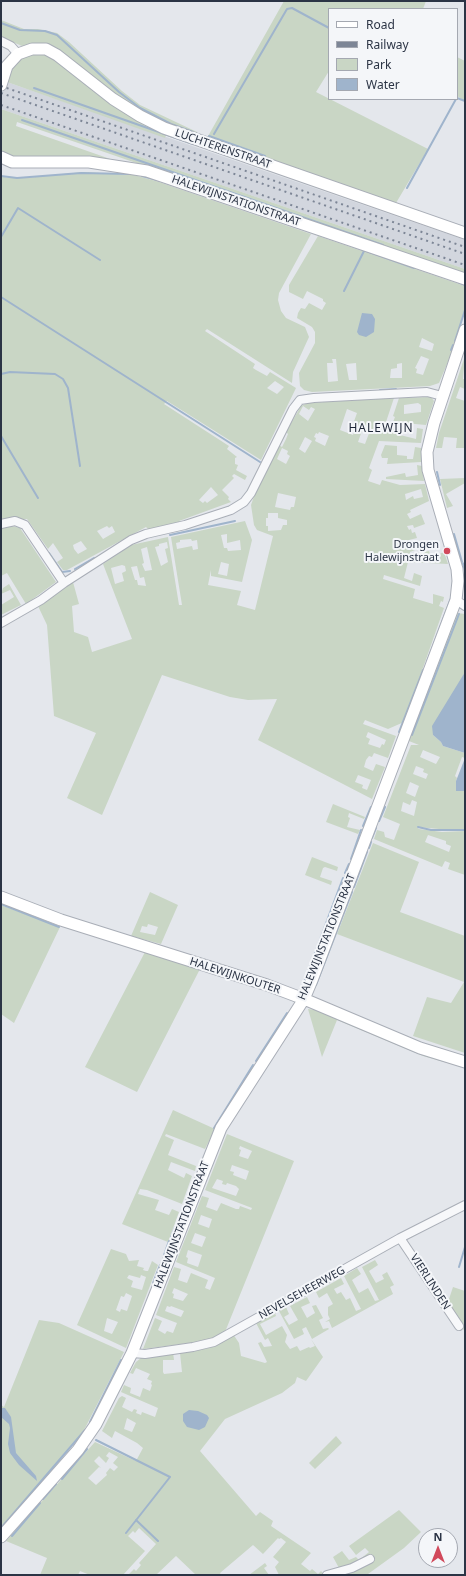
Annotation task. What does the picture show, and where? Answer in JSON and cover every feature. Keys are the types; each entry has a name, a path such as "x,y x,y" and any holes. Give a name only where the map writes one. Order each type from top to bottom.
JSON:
{"street":[{"path":"1,41 11,46 18,54 7,66 2,81"},
{"name":"LUCHTERENSTRAAT","path":"18,54 38,48 50,50 113,99 140,116 172,132 465,233"},
{"name":"HALEWIJNSTATIONSTRAAT","path":"1,157 12,162 89,162 147,171 465,279"},
{"name":"HALEWIJNSTATIONSTRAAT","path":"1,1538 87,1439 132,1353 219,1134 244,1091 304,999 461,603 457,570 431,480 427,460 429,441 442,396 465,330"},
{"path":"1,623 41,600 64,583 131,540 146,534 185,525 231,510 244,502 251,493 293,409 300,400 427,392 442,396"},
{"path":"1,524 15,521 25,525 64,583"},
{"name":"HALEWIJNKOUTER","path":"1,897 61,920 304,999 420,1048 465,1062"},
{"name":"NEVELSEHEERWEG","path":"132,1353 145,1354 194,1347 214,1342 400,1238 465,1205"},
{"name":"VIERLINDEN","path":"400,1238 459,1326"},
{"path":"326,1575 352,1568 370,1559"}],"shaded area":[{"path":"1,80 465,240 465,269 1,109"}],"green space":[{"path":"284,1 426,1 423,8 328,8 328,73 316,92 328,98 328,100 332,100 428,149 396,203 207,138"},
{"path":"1,20 24,29 38,29 57,33 69,42 122,91 140,105 197,132 196,136 148,116 40,44 22,46 1,37"},
{"path":"44,52 167,132 165,138 7,82 9,72 26,53"},
{"path":"458,58 465,61 465,101 458,97"},
{"path":"1,109 465,269 465,276 17,122 16,126 116,161 11,157 1,152"},
{"path":"83,172 134,175 156,181 311,234 279,293 278,300 281,311 286,318 305,327 309,337 293,372 292,383 207,329 205,331 255,364 253,368 256,370 267,376 270,372 296,388 261,460 167,401 164,404 229,446 227,449 237,457 235,458 235,464 238,465 236,470 247,476 245,480 234,474 232,476 234,478 222,490 229,497 228,499 231,502 179,521 181,523 149,530 146,527 67,570 63,570 57,562 63,558 53,543 48,549 27,519 1,522 1,176 8,178 26,178","holes":["275,381 284,387 277,394 267,388","211,487 218,495 207,503 205,501 203,503 199,500","107,526 109,528 112,526 115,532 103,539 97,531","81,541 87,549 78,554 73,545"]},
{"path":"318,236 465,286 465,311 453,350 439,383 430,386 312,392 304,390 300,386 299,373 315,343 315,332 312,327 297,318 298,313 301,308 305,309 309,303 322,310 326,303 323,299 307,291 303,299 289,292 289,285","holes":["422,338 434,344 432,351 419,347","421,356 429,359 423,375 416,373 417,369 415,368","332,359 336,359 338,381 328,382 327,363 333,363","356,363 357,380 349,380 346,364","402,363 402,378 390,378 391,369 397,368 397,364"]},
{"path":"465,356 463,379 465,379 465,389 460,387 456,398 465,401 465,448 456,448 457,438 444,437 442,448 436,448 439,433"},
{"path":"431,397 434,401 426,425 393,422 395,417 393,416 399,398","holes":["418,403 421,405 421,412 404,414 404,405"]},
{"path":"394,398 384,428 400,429 400,435 416,439 417,428 423,429 421,443 379,441 369,468 372,470 368,481 380,485 382,480 400,485 425,484 429,501 410,510 411,512 407,514 410,519 421,514 425,524 414,528 413,525 407,526 409,530 411,529 412,533 415,532 417,538 409,540 410,544 413,543 415,550 410,552 410,555 429,551 432,561 440,559 439,554 444,552 448,564 408,562 404,578 412,581 414,573 422,576 420,586 384,575 383,579 415,589 413,598 433,604 433,594 444,597 443,602 441,601 439,606 444,608 404,722 388,729 365,720 363,724 396,736 388,758 374,753 372,757 369,756 366,760 364,767 373,771 376,764 385,767 372,799 258,740 277,699 248,700 230,697 162,675 102,815 67,798 96,733 54,716 47,625 38,606 73,582 79,604 72,606 74,632 88,637 92,652 132,639 103,564 131,545 168,537 179,605 182,605 171,537 245,521 252,540 242,582 211,576 211,570 208,585 241,591 237,605 255,610 273,536 257,530 254,525 251,505 258,485 279,445 282,447 286,439 288,434 286,432 301,406 308,403","holes":["303,406 309,410 311,407 315,409 308,421 299,414","347,409 357,413 352,427 355,429 353,435 340,430","364,425 371,428 365,444 358,442","319,432 329,436 325,446 315,441 316,438 314,437 316,433 318,434","305,437 312,441 305,453 299,449","282,448 288,451 287,454 290,456 286,464 277,459","421,489 423,497 414,499 413,496 406,500 405,494","278,493 296,497 294,507 291,507 290,510 275,507","268,513 278,513 278,518 287,520 287,525 283,525 281,530 268,531 268,526 266,526 266,518 268,518","227,534 227,543 240,540 241,550 228,551 227,548 224,548 221,535","180,540 197,540 198,549 193,550 192,546 177,549 176,543 180,542","167,542 168,548 165,549 168,562 161,566 155,547 159,546 159,544","147,547 152,570 145,571 142,564 144,563 141,549","221,562 229,564 227,576 218,574","122,565 125,566 126,571 122,573 124,581 115,584 111,568","137,566 140,578 144,577 146,586 138,585 137,580 135,580 131,567","368,732 386,740 384,745 382,744 380,748 368,744 370,739 366,737","358,775 371,780 367,790 362,788 363,785 355,782"]},
{"path":"385,445 397,446 397,455 407,456 407,459 413,459 415,447 421,448 421,462 387,464 388,458 382,458 381,455"},
{"path":"417,465 422,466 424,481 386,479 386,477 405,473 406,477 418,475"},
{"path":"465,478 465,483 446,494 453,506 447,508 440,479"},
{"path":"12,526 20,528 56,582 26,604 7,573 1,576 1,528"},
{"path":"9,584 21,605 1,615 1,605 14,597 10,590 1,594 3,588"},
{"path":"457,613 465,614 465,672 433,735 441,742 443,746 465,753 465,758 462,757 455,776 461,791 465,791 465,829 417,827 419,829 442,832 465,831 465,875 448,869 450,863 445,861 442,867 374,839 377,830 384,832 385,837 394,840 400,824 383,817 411,745 419,745 409,741","holes":["423,750 440,757 436,764 420,757","416,766 424,769 423,772 428,774 426,779 413,774","410,782 419,786 415,797 406,793","412,800 417,802 414,816 401,811 403,802 410,805","428,835 446,841 446,844 451,846 449,852 425,842"]},
{"path":"333,804 365,817 364,819 349,813 348,817 350,818 347,827 360,830 358,834 326,822"},
{"path":"373,843 419,862 400,912 465,936 465,1053 413,1036 427,997 451,1003 464,982 337,934"},
{"path":"312,857 338,867 337,871 325,867 323,868 320,877 332,881 331,885 305,875"},
{"path":"150,892 178,905 161,944 131,936","holes":["148,924 158,927 155,935 140,932 142,926 147,927"]},
{"path":"1,905 60,927 14,1023 1,1014"},
{"path":"145,952 200,969 137,1092 85,1067"},
{"path":"308,1009 316,1010 465,1065 465,1068 423,1056 337,1020 322,1057"},
{"path":"173,1110 215,1129 205,1149 166,1134 165,1136 174,1140 168,1155 196,1166 195,1171 171,1162 168,1170 184,1178 186,1173 192,1176 182,1204 147,1190 140,1189 138,1194 159,1200 155,1210 169,1215 172,1209 179,1212 168,1242 122,1224"},
{"path":"227,1134 294,1161 225,1332 205,1341 143,1349 155,1318 162,1321 158,1330 165,1334 167,1331 173,1333 177,1323 156,1315 174,1267 181,1269 178,1280 187,1283 191,1273 208,1280 205,1288 210,1290 215,1278 176,1262 202,1196 209,1198 206,1207 217,1211 221,1203 236,1209 239,1209 240,1206 251,1210 252,1208 205,1190","holes":["240,1146 252,1151 248,1159 239,1156 241,1150 239,1149","232,1165 249,1171 246,1180 233,1175 234,1172 230,1171","217,1179 223,1181 222,1184 226,1185 227,1183 236,1186 239,1189 236,1196 212,1188","201,1215 212,1219 209,1228 198,1224","195,1233 206,1237 202,1247 191,1243","188,1250 202,1255 198,1267 187,1263 188,1258 186,1257","174,1288 188,1294 183,1301 173,1298 174,1294 172,1293","167,1306 184,1311 181,1317 165,1311"]},
{"path":"111,1249 126,1254 129,1261 139,1260 137,1266 144,1268 143,1270 148,1271 152,1261 158,1265 126,1348 77,1325","holes":["129,1275 140,1278 141,1275 146,1277 142,1290 131,1287 133,1281 127,1278","126,1293 132,1296 127,1311 121,1309 120,1312 116,1310 121,1296 124,1297","107,1318 118,1322 112,1334 104,1331"]},
{"path":"375,1260 378,1265 369,1271 376,1283 384,1279 382,1275 387,1272 394,1285 390,1287 393,1294 332,1328 329,1321 325,1322 330,1319 328,1315 328,1307 333,1304 327,1293 319,1298 316,1292 341,1278 344,1284 334,1289 337,1294 341,1292 346,1300 350,1298 356,1311 361,1309 344,1276 357,1268 361,1274 352,1280 359,1293 368,1288 375,1301 379,1300 362,1267"},
{"path":"453,1287 465,1291 465,1332 447,1305"},
{"path":"307,1297 310,1303 301,1307 307,1318 315,1313 312,1306 316,1305 323,1318 319,1320 323,1329 329,1329 312,1339 306,1327 302,1329 304,1334 294,1339 279,1311 286,1307 289,1314 284,1317 289,1325 298,1320 290,1306"},
{"path":"275,1313 276,1316 260,1324 266,1335 282,1326 287,1335 285,1342 290,1349 297,1346 300,1351 315,1346 311,1339 323,1357 306,1381 297,1377 295,1383 282,1393 225,1419 200,1451 256,1516 260,1512 273,1521 271,1526 311,1553 301,1564 310,1571 312,1569 318,1574 321,1571 324,1574 279,1575 275,1567 279,1562 273,1557 286,1542 281,1538 278,1538 263,1554 253,1545 220,1573 221,1575 196,1575 176,1556 156,1575 128,1575 134,1569 136,1571 141,1565 139,1563 156,1544 139,1528 135,1533 133,1531 128,1536 145,1551 123,1575 90,1575 80,1571 78,1575 40,1575 47,1558 6,1541 95,1442 136,1461 143,1448 115,1431 112,1438 102,1431 119,1398 122,1396 126,1398 122,1407 132,1412 134,1409 137,1410 136,1413 141,1415 142,1412 155,1417 158,1408 121,1392 124,1385 131,1388 130,1393 140,1397 143,1388 150,1391 152,1381 147,1379 150,1374 136,1368 133,1374 130,1373 136,1362 141,1358 173,1352 174,1360 163,1360 163,1372 164,1374 182,1372 180,1353 209,1348 233,1334 239,1343 241,1356 265,1363 267,1362 258,1343 261,1342 264,1347 272,1346 268,1338 265,1340 256,1323","holes":["127,1418 136,1423 132,1432 124,1429","109,1452 118,1457 113,1463 118,1467 114,1471 110,1468 106,1473 107,1475 96,1485 88,1478 99,1467 101,1468 94,1461 99,1456 106,1463 109,1458 106,1456"]},
{"path":"39,1320 59,1323 124,1352 82,1434 1,1529 1,1405 4,1407"},
{"path":"336,1436 342,1443 315,1469 309,1463"},
{"path":"399,1510 418,1529 418,1535 404,1548 368,1574 337,1575 339,1568 333,1557 342,1551 349,1560 356,1557 359,1560 369,1552 365,1548 356,1555 349,1546"},
{"path":"265,1563 267,1566 264,1568 269,1575 249,1575"}],"water":[{"path":"362,313 372,314 375,319 374,332 366,337 359,335 357,332"},
{"path":"465,672 465,753 443,746 441,742 433,735 432,726"},
{"path":"465,758 465,791 456,791 456,781"},
{"path":"1,1408 5,1408 11,1417 16,1453 36,1476 37,1481 19,1465 10,1453 8,1444 10,1428 9,1424 1,1417"},
{"path":"189,1410 198,1411 207,1415 209,1418 205,1427 199,1430 187,1427 183,1421 183,1414"}],"waterway":[{"path":"214,134 287,9 292,8 328,27"},
{"path":"1,23 20,30 45,31 57,35 119,92 140,108 171,124 193,132"},
{"path":"34,88 193,144"},
{"path":"458,98 465,101"},
{"path":"407,188 455,100"},
{"path":"22,120 383,245"},
{"path":"209,136 265,156"},
{"path":"1,176 17,178 81,173 129,174"},
{"path":"142,176 161,181"},
{"path":"1,237 18,208 100,260"},
{"path":"352,246 414,268"},
{"path":"344,291 364,251"},
{"path":"458,282 465,285"},
{"path":"1,297 260,462"},
{"path":"455,341 465,310"},
{"path":"451,350 453,345"},
{"path":"1,374 10,372 55,374 63,379 68,388 80,466"},
{"path":"380,390 396,389"},
{"path":"1,436 38,498"},
{"path":"437,472 440,485"},
{"path":"170,535 235,521"},
{"path":"454,534 462,562"},
{"path":"49,553 62,572 70,571"},
{"path":"75,569 94,558"},
{"path":"465,563 463,564 465,571"},
{"path":"427,662 451,598"},
{"path":"412,735 459,614"},
{"path":"399,732 423,670"},
{"path":"363,826 371,807"},
{"path":"379,821 385,807"},
{"path":"418,827 431,830 465,830"},
{"path":"372,838 376,828"},
{"path":"351,859 361,830"},
{"path":"369,848 371,842"},
{"path":"354,887 367,852"},
{"path":"345,873 349,864"},
{"path":"304,982 343,878"},
{"path":"316,985 352,892"},
{"path":"1,904 59,927"},
{"path":"256,1061 287,1013"},
{"path":"214,1128 253,1065"},
{"path":"171,1237 175,1227"},
{"path":"164,1255 169,1241"},
{"path":"459,1267 465,1247"},
{"path":"153,1283 160,1265"},
{"path":"90,1422 121,1360"},
{"path":"1,1528 85,1430"},
{"path":"96,1440 170,1477 126,1533"},
{"path":"62,1479 87,1449"},
{"path":"43,1499 56,1484"},
{"path":"12,1536 40,1503"},
{"path":"136,1520 158,1541"}],"railway":[{"path":"1,86 465,247"},
{"path":"1,93 465,254"},
{"path":"1,105 465,265"}],"place":[{"name":"Drongen Halewijnstraat","path":"447,551"}],"district":[{"name":"HALEWIJN","path":"381,429"}]}
